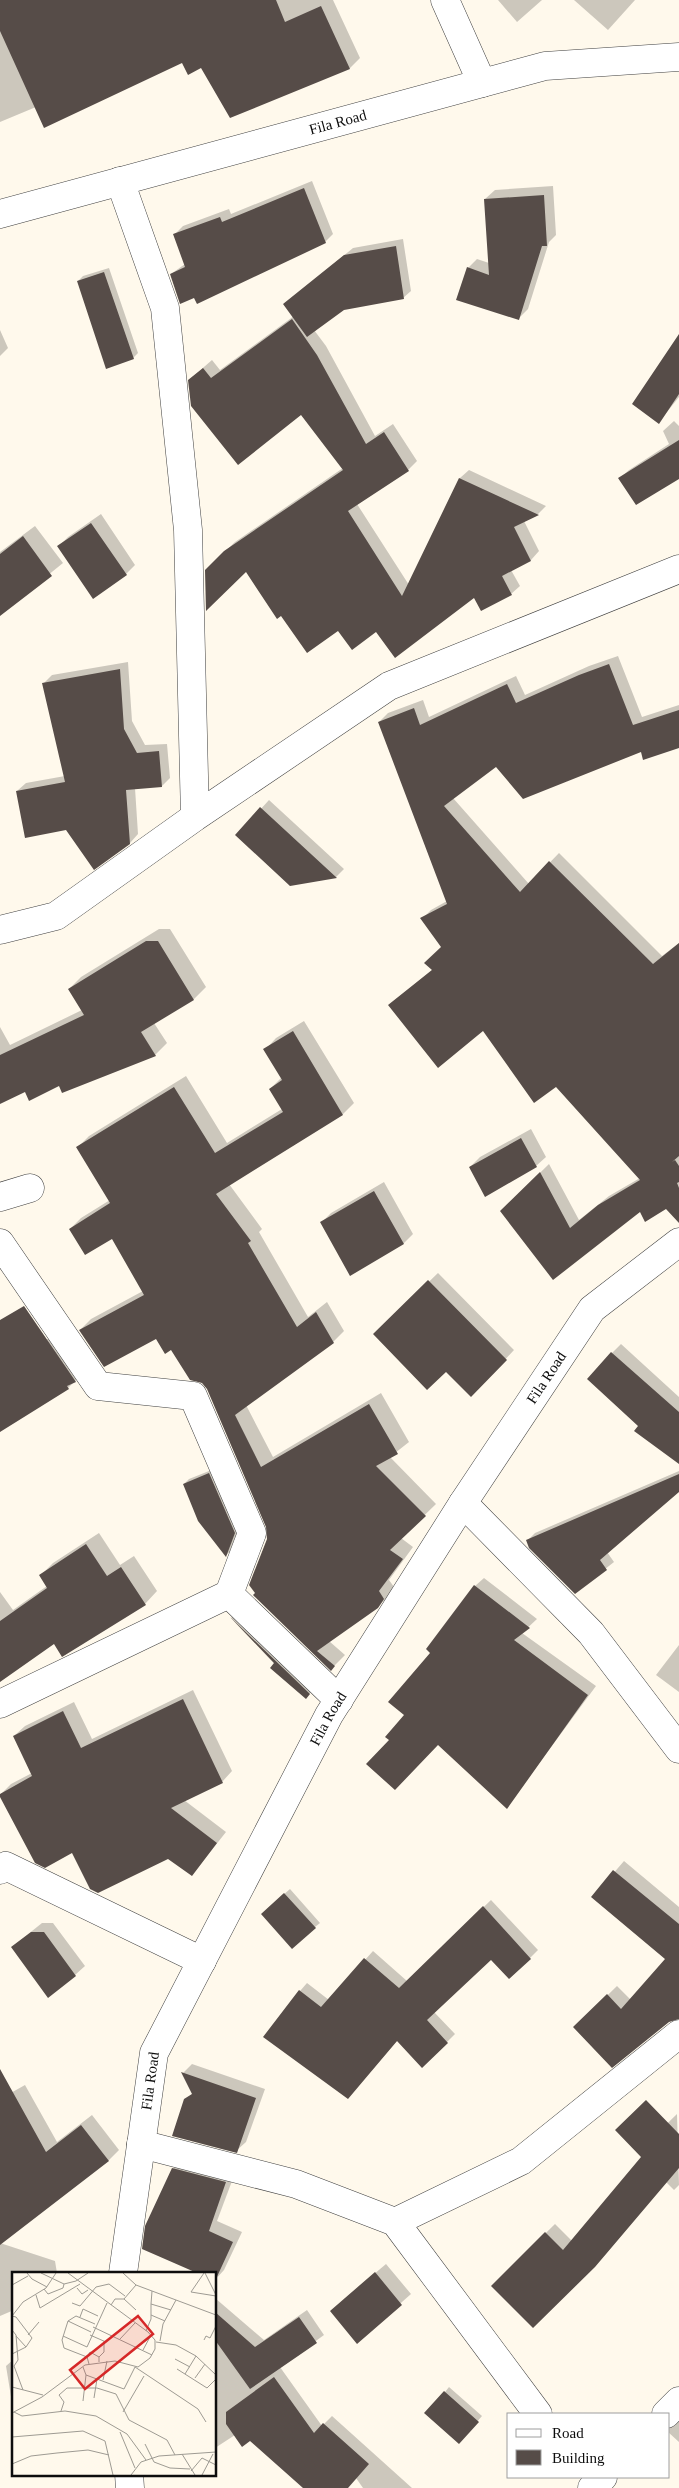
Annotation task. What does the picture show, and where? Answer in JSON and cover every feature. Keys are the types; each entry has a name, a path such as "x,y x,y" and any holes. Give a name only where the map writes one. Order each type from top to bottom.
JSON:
{"street":[{"path":"445,0 482,83"},
{"name":"Fila Road","path":"0,214 545,66 678,61"},
{"path":"120,181 165,308 188,530 195,817"},
{"path":"0,930 56,916 195,817 389,686 679,569"},
{"path":"0,1197 30,1188"},
{"name":"Fila Road","path":"123,2272 154,2053 339,1700 463,1503 592,1309 679,1242"},
{"path":"0,1243 98,1386 192,1396 252,1533 229,1594 0,1704"},
{"path":"463,1503 591,1633 679,1749"},
{"path":"229,1594 339,1700"},
{"path":"2,1861 202,1961"},
{"path":"395,2222 521,2161 678,2038"},
{"path":"141,2144 296,2184 395,2222 537,2413"},
{"path":"667,2413 679,2401"},
{"path":"593,2488 602,2478"}],"building":[{"path":"0,0 276,0 285,22 321,6 350,69 230,118 201,68 188,75 182,63 44,128 0,31"},
{"path":"304,188 326,243 197,304 194,298 180,304 170,274 185,267 173,234 220,217 222,222"},
{"path":"544,195 547,246 542,246 519,320 456,300 467,267 489,275 484,199"},
{"path":"396,246 404,299 344,310 307,337 283,304 344,255"},
{"path":"104,272 134,359 106,369 77,281"},
{"path":"292,319 317,355 366,444 384,432 409,471 348,511 402,596 459,478 539,515 514,527 531,561 502,576 512,595 481,611 474,598 395,658 376,632 352,650 338,631 307,653 281,616 277,619 246,572 206,611 205,570 224,551 343,470 301,415 238,465 191,406 188,380 203,368 211,378"},
{"path":"679,334 679,394 659,424 632,404"},
{"path":"679,440 679,479 636,505 618,478"},
{"path":"91,523 127,575 93,599 57,546"},
{"path":"23,536 52,576 0,616 0,554"},
{"path":"609,664 633,725 679,710 679,748 643,760 641,752 523,799 496,767 444,806 520,892 549,861 653,964 679,943 679,1156 672,1162 675,1160 679,1166 679,1182 677,1183 679,1188 679,1223 666,1209 645,1222 640,1212 553,1280 500,1211 540,1172 570,1228 598,1205 640,1180 556,1087 534,1103 483,1031 438,1068 388,1005 432,970 424,963 441,947 420,918 447,904 378,722 414,708 420,725 507,684 516,703"},
{"path":"120,669 124,729 137,753 159,751 162,787 126,790 130,844 94,870 66,830 25,838 16,791 65,782 42,683"},
{"path":"260,807 337,878 290,886 235,835"},
{"path":"146,941 158,941 194,1000 141,1032 156,1056 62,1093 59,1086 29,1101 25,1092 0,1104 0,1055 84,1015 68,989"},
{"path":"293,1031 343,1115 216,1194 251,1241 248,1243 297,1327 316,1312 334,1343 235,1415 261,1467 369,1404 398,1454 376,1466 426,1516 390,1550 403,1559 379,1591 384,1599 378,1608 317,1651 335,1666 331,1671 253,1595 255,1593 249,1585 267,1539 266,1527 207,1389 202,1383 190,1380 171,1350 165,1354 156,1339 104,1367 79,1330 144,1295 112,1239 85,1255 69,1229 110,1203 76,1147 174,1087 215,1153 283,1112 269,1089 282,1080 263,1049"},
{"path":"521,1138 537,1167 485,1197 469,1167"},
{"path":"374,1191 404,1244 350,1276 320,1222"},
{"path":"428,1280 507,1360 471,1397 446,1372 427,1390 373,1334"},
{"path":"24,1306 76,1382 67,1386 69,1389 0,1432 0,1320"},
{"path":"611,1352 679,1412 679,1464 634,1431 638,1426 587,1379"},
{"path":"209,1473 235,1533 226,1557 198,1521 183,1484"},
{"path":"679,1474 679,1492 600,1560 607,1570 575,1594 529,1548 526,1540"},
{"path":"86,1544 107,1576 121,1567 146,1605 62,1657 54,1644 0,1682 0,1621 47,1588 39,1575"},
{"path":"474,1585 530,1628 514,1640 588,1695 507,1809 438,1745 395,1790 366,1764 389,1740 385,1737 404,1715 388,1702 430,1653 426,1649"},
{"path":"230,1617 310,1694 306,1699 270,1668 274,1663"},
{"path":"183,1699 223,1783 171,1808 217,1843 192,1876 168,1859 98,1893 90,1889 72,1853 45,1868 35,1863 0,1797 0,1794 32,1776 13,1736 63,1711 81,1748"},
{"path":"613,1870 679,1924 679,2019 669,2022 612,2068 573,2027 607,1994 621,2009 665,1959 591,1897"},
{"path":"284,1893 316,1928 292,1949 261,1914"},
{"path":"483,1906 531,1959 509,1979 491,1960 427,2020 448,2043 422,2068 397,2041 348,2099 263,2037 299,1990 321,2007 364,1958 399,1988"},
{"path":"31,1932 44,1932 76,1976 48,1998 11,1947"},
{"path":"0,2069 46,2152 81,2125 109,2161 0,2245"},
{"path":"181,2072 256,2098 237,2153 172,2136 184,2099 192,2094"},
{"path":"646,2100 679,2134 679,2168 595,2267 533,2328 491,2286 545,2232 563,2250 641,2157 615,2130"},
{"path":"172,2168 226,2182 209,2231 233,2242 216,2279 216,2272 195,2272 142,2249 145,2226"},
{"path":"375,2272 402,2305 357,2344 330,2311"},
{"path":"216,2313 255,2347 299,2317 317,2343 250,2389 216,2341"},
{"path":"274,2377 314,2433 323,2423 369,2464 348,2488 303,2488 250,2441 242,2447 226,2424 226,2412"},
{"path":"444,2391 479,2422 459,2444 424,2413"}]}
